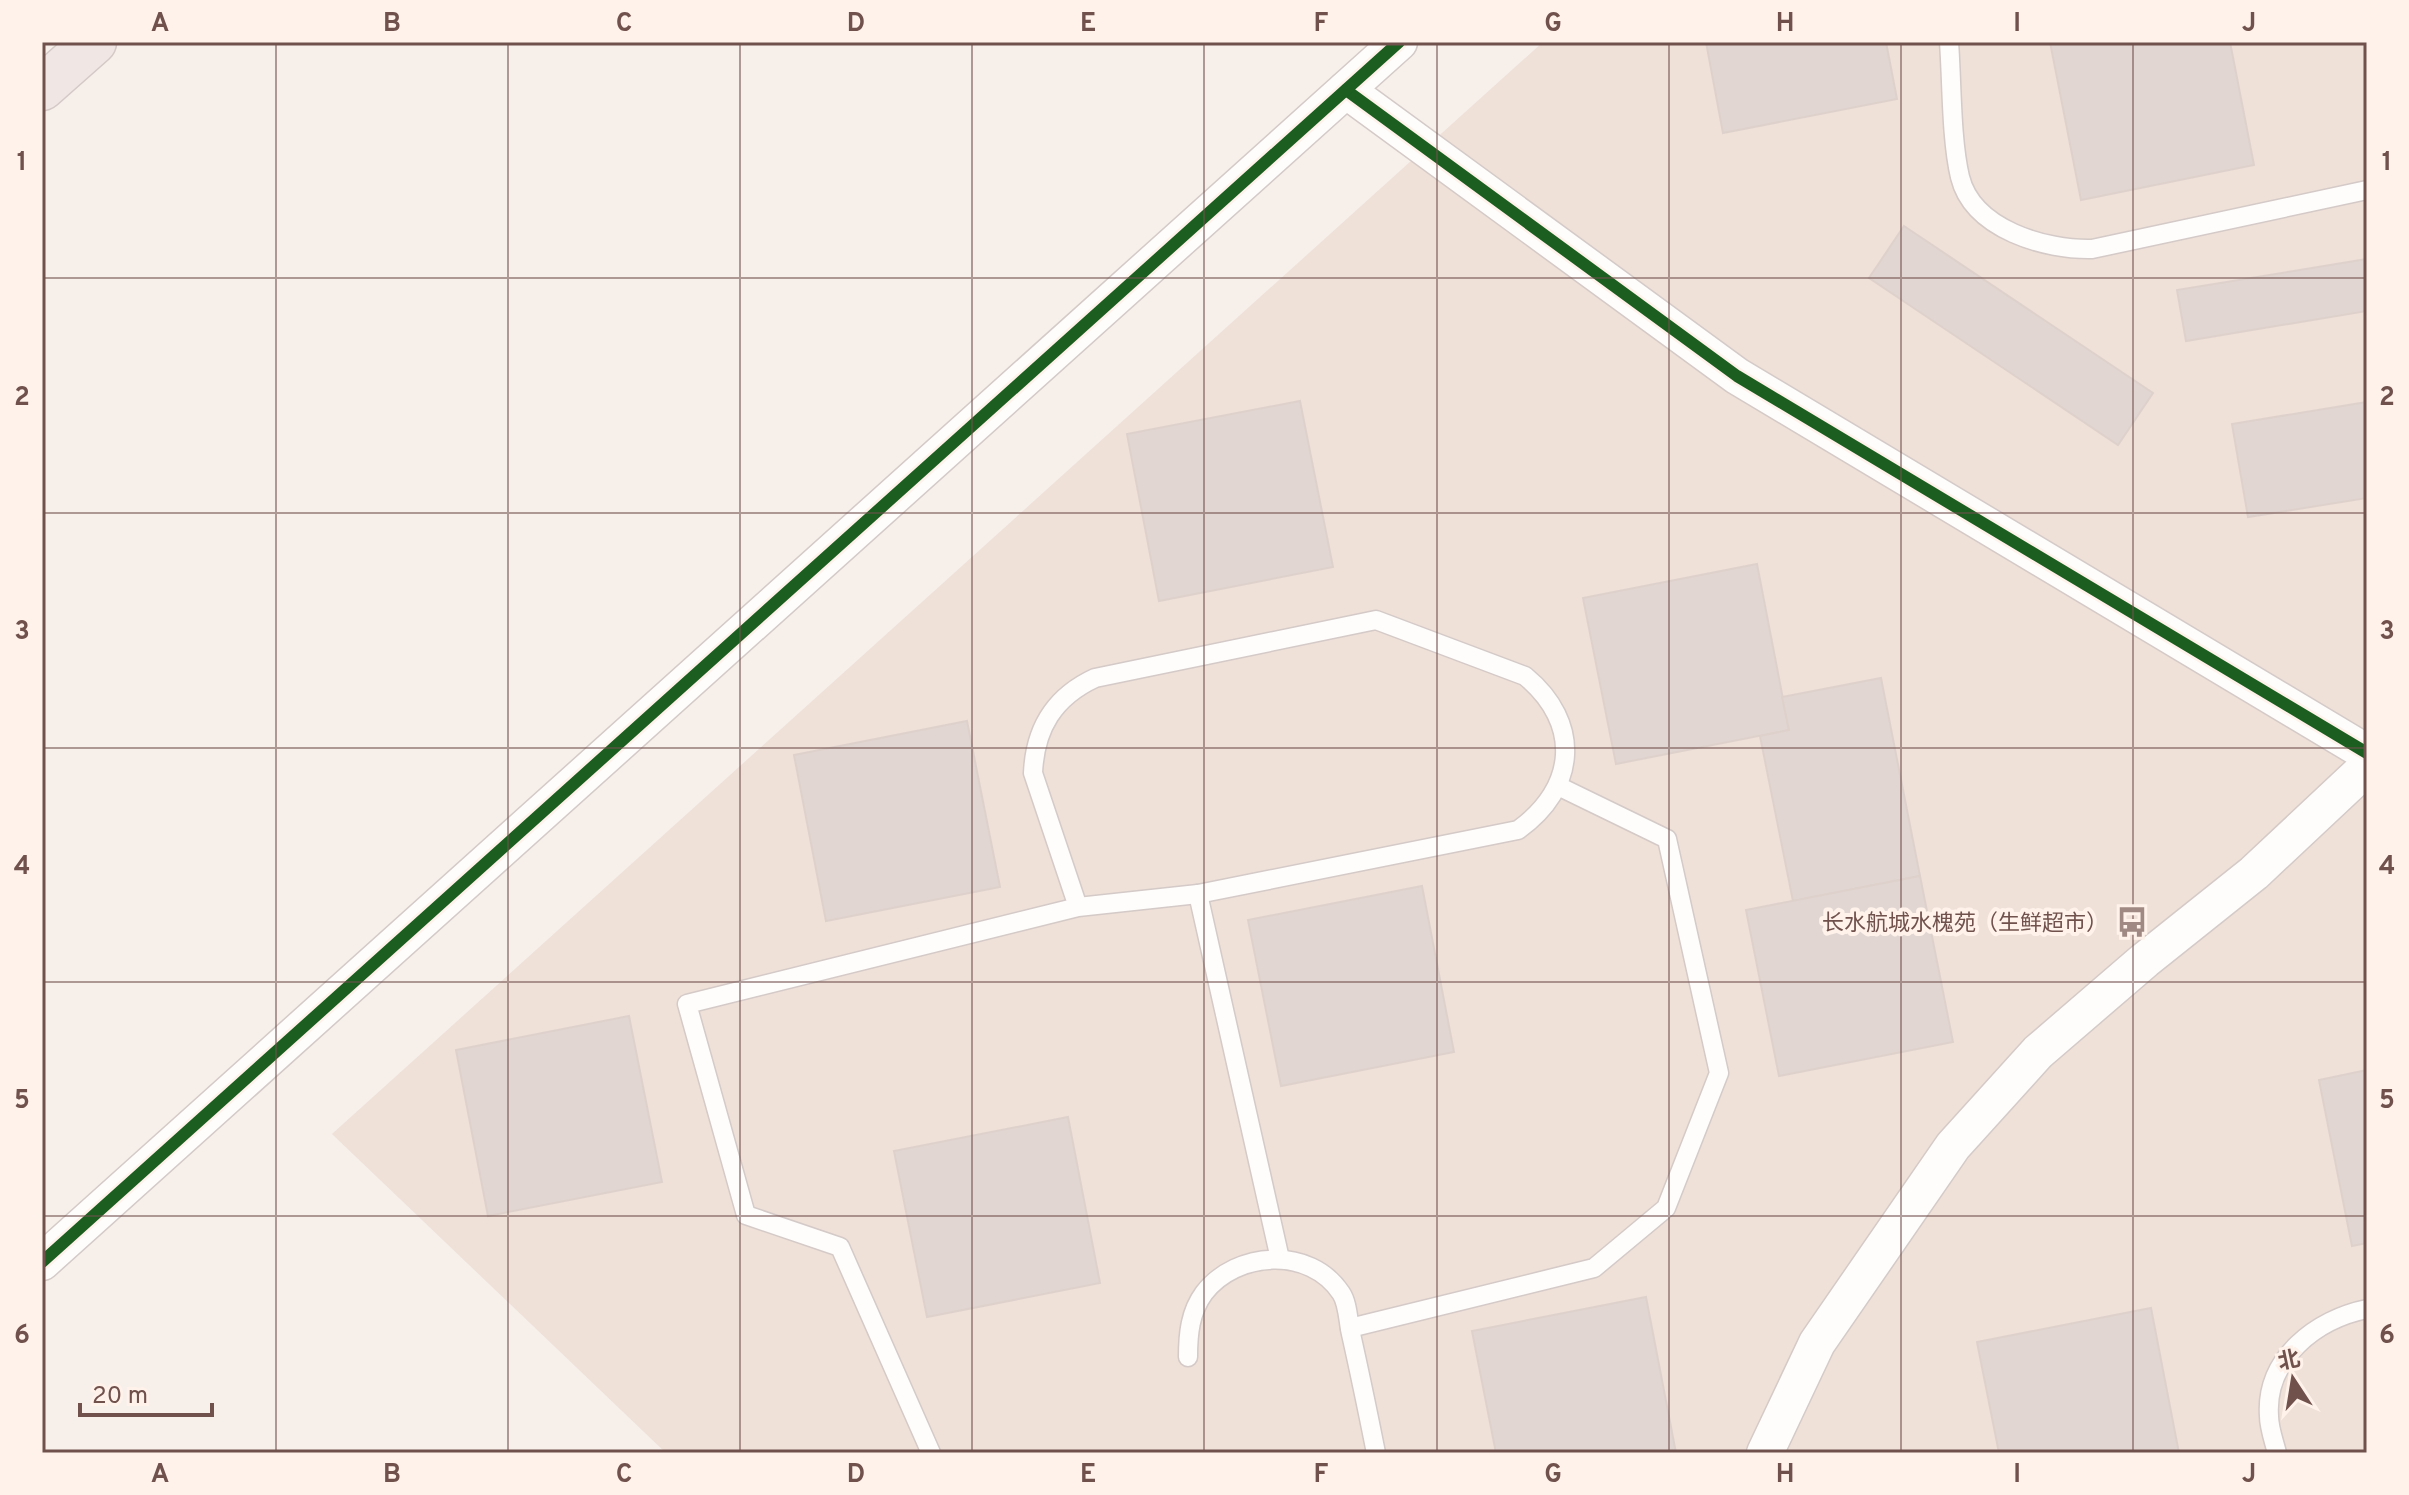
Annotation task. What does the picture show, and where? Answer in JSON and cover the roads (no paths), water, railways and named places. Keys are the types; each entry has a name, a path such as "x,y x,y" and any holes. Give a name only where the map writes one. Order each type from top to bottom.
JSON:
{"highway":[{"path":"42,88 94,42"}],"street":[{"path":"42,1262 1399,42"},
{"path":"1346,90 1737,376 2367,753"},
{"path":"1765,1453 1817,1343 1953,1146 2038,1052 2145,960 2254,873 2367,767"}],"lane":[{"path":"1949,42 1960,180 1975,202 1993,220 2015,235 2040,245 2065,250 2092,249 2367,190"},
{"path":"931,1453 840,1247 746,1215 687,1004 1078,907 1198,894 1518,830 1548,803 1558,786 1564,767 1563,726 1542,690 1506,667 1376,620 1114,672 1077,686 1062,698 1040,731 1034,752 1033,773 1078,907"},
{"path":"1350,1328 1594,1268 1666,1208 1719,1073 1667,839 1558,786"},
{"path":"1198,894 1280,1259"},
{"path":"1188,1357 1193,1313 1203,1294 1237,1267 1259,1260 1280,1259 1317,1271 1343,1295 1376,1453"},
{"path":"2277,1453 2269,1415 2271,1395 2286,1358 2321,1324 2343,1314 2367,1309"}],"place":[{"name":"长水航城水槐苑（生鲜超市）","path":"2132,922"}]}
